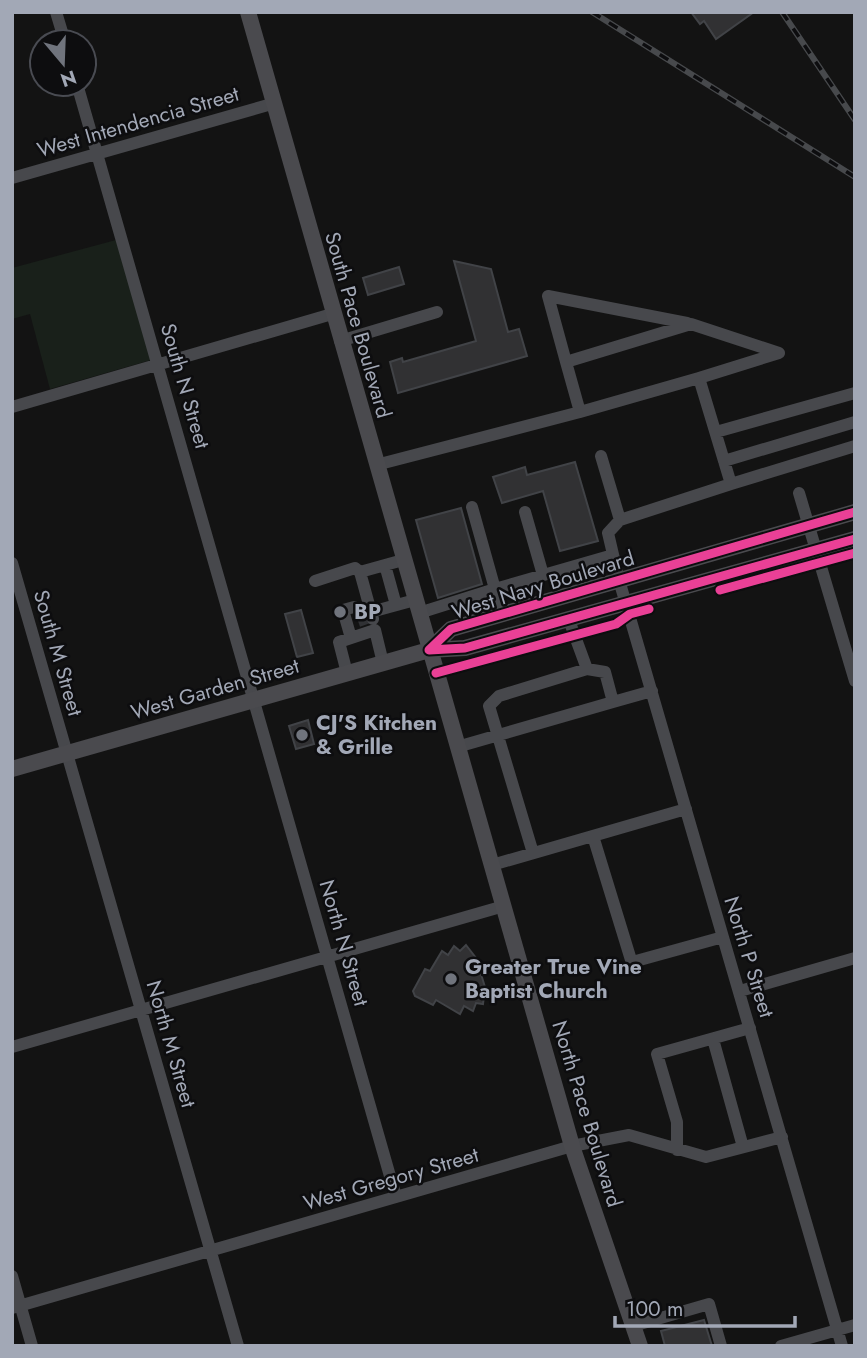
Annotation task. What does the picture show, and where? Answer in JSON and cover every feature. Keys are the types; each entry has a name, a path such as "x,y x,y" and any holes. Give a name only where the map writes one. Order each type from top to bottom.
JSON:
{"main road":[{"name":"South Pace Boulevard","path":"248,12 429,650"},
{"name":"West Navy Boulevard","path":"429,650 451,629 855,512"},
{"name":"West Navy Boulevard","path":"429,650 465,649 855,539"},
{"name":"West Garden Street","path":"12,769 429,650"},
{"name":"North Pace Boulevard","path":"429,650 572,1146 640,1346"}],"street":[{"name":"South N Street","path":"81,98 255,699"},
{"name":"West Intendencia Street","path":"12,178 275,103"},
{"path":"376,465 580,412 779,353 691,324 548,296 580,412"},
{"path":"340,341 438,312"},
{"path":"12,407 332,314"},
{"path":"566,362 691,324"},
{"path":"699,378 731,484"},
{"path":"716,432 855,393"},
{"path":"724,461 855,422"},
{"path":"601,456 620,520 855,446"},
{"path":"799,493 855,681"},
{"path":"472,507 502,614"},
{"path":"524,512 543,575"},
{"name":"North P Street","path":"620,520 608,533 619,580 842,1346"},
{"path":"363,613 396,605 417,606 495,589 613,555"},
{"path":"360,572 403,559"},
{"name":"South M Street","path":"12,563 68,754"},
{"path":"385,565 396,605"},
{"path":"315,581 355,568 360,572 363,613 351,638"},
{"path":"363,613 375,630 383,663"},
{"path":"569,620 587,669"},
{"path":"347,673 339,642 375,630"},
{"path":"533,853 489,706 492,701 587,669 605,672 613,702"},
{"path":"457,747 652,691"},
{"name":"North N Street","path":"255,699 396,1197"},
{"name":"North M Street","path":"68,754 237,1346"},
{"path":"492,865 685,809"},
{"path":"593,836 631,960 636,961 723,937"},
{"path":"12,1047 504,906"},
{"path":"740,991 855,958"},
{"path":"677,1150 677,1122 657,1054 750,1028"},
{"path":"713,1039 743,1147"},
{"name":"West Gregory Street","path":"17,1307 572,1146 629,1135 706,1157 782,1136"},
{"path":"12,1276 17,1307 32,1346"},
{"path":"633,1326 709,1304 721,1346"},
{"path":"781,1346 855,1325"}],"shaded area":[{"path":"116,240 151,360 50,389 30,314 12,319 12,268"}],"building":[{"path":"691,12 754,12 716,39 704,21 700,24"},
{"path":"454,261 491,269 508,332 519,329 527,356 398,393 390,362 402,358 403,362 476,341"},
{"path":"399,267 404,284 368,295 363,278"},
{"path":"575,462 598,541 560,551 543,491 502,503 493,477 525,467 527,475"},
{"path":"461,508 482,584 438,598 416,520"},
{"path":"301,610 313,653 297,657 285,614"},
{"name":"CJ'S Kitchen & Grille","path":"308,720 314,744 296,749 289,726"},
{"name":"Greater True Vine Baptist Church","path":"466,945 476,958 485,987 483,1004 476,1003 473,1011 464,1006 460,1014 436,1000 433,1005 415,996 413,991 425,969 430,971 442,951 448,955 454,946 460,951"},
{"path":"704,1320 712,1346 665,1346 661,1331"}],"tunnel":[{"path":"358,621 369,617"}],"railway":[{"path":"592,12 855,177"},
{"path":"782,12 855,120"}],"cycle path":[{"path":"429,650 451,629 855,512"},
{"path":"429,650 465,648 855,539"},
{"path":"720,590 855,553"},
{"path":"436,673 616,624 630,614 649,609"}],"place":[{"name":"BP","path":"340,612"},
{"name":"CJ'S Kitchen & Grille","path":"302,735"},
{"name":"Greater True Vine Baptist Church","path":"451,979"}]}
